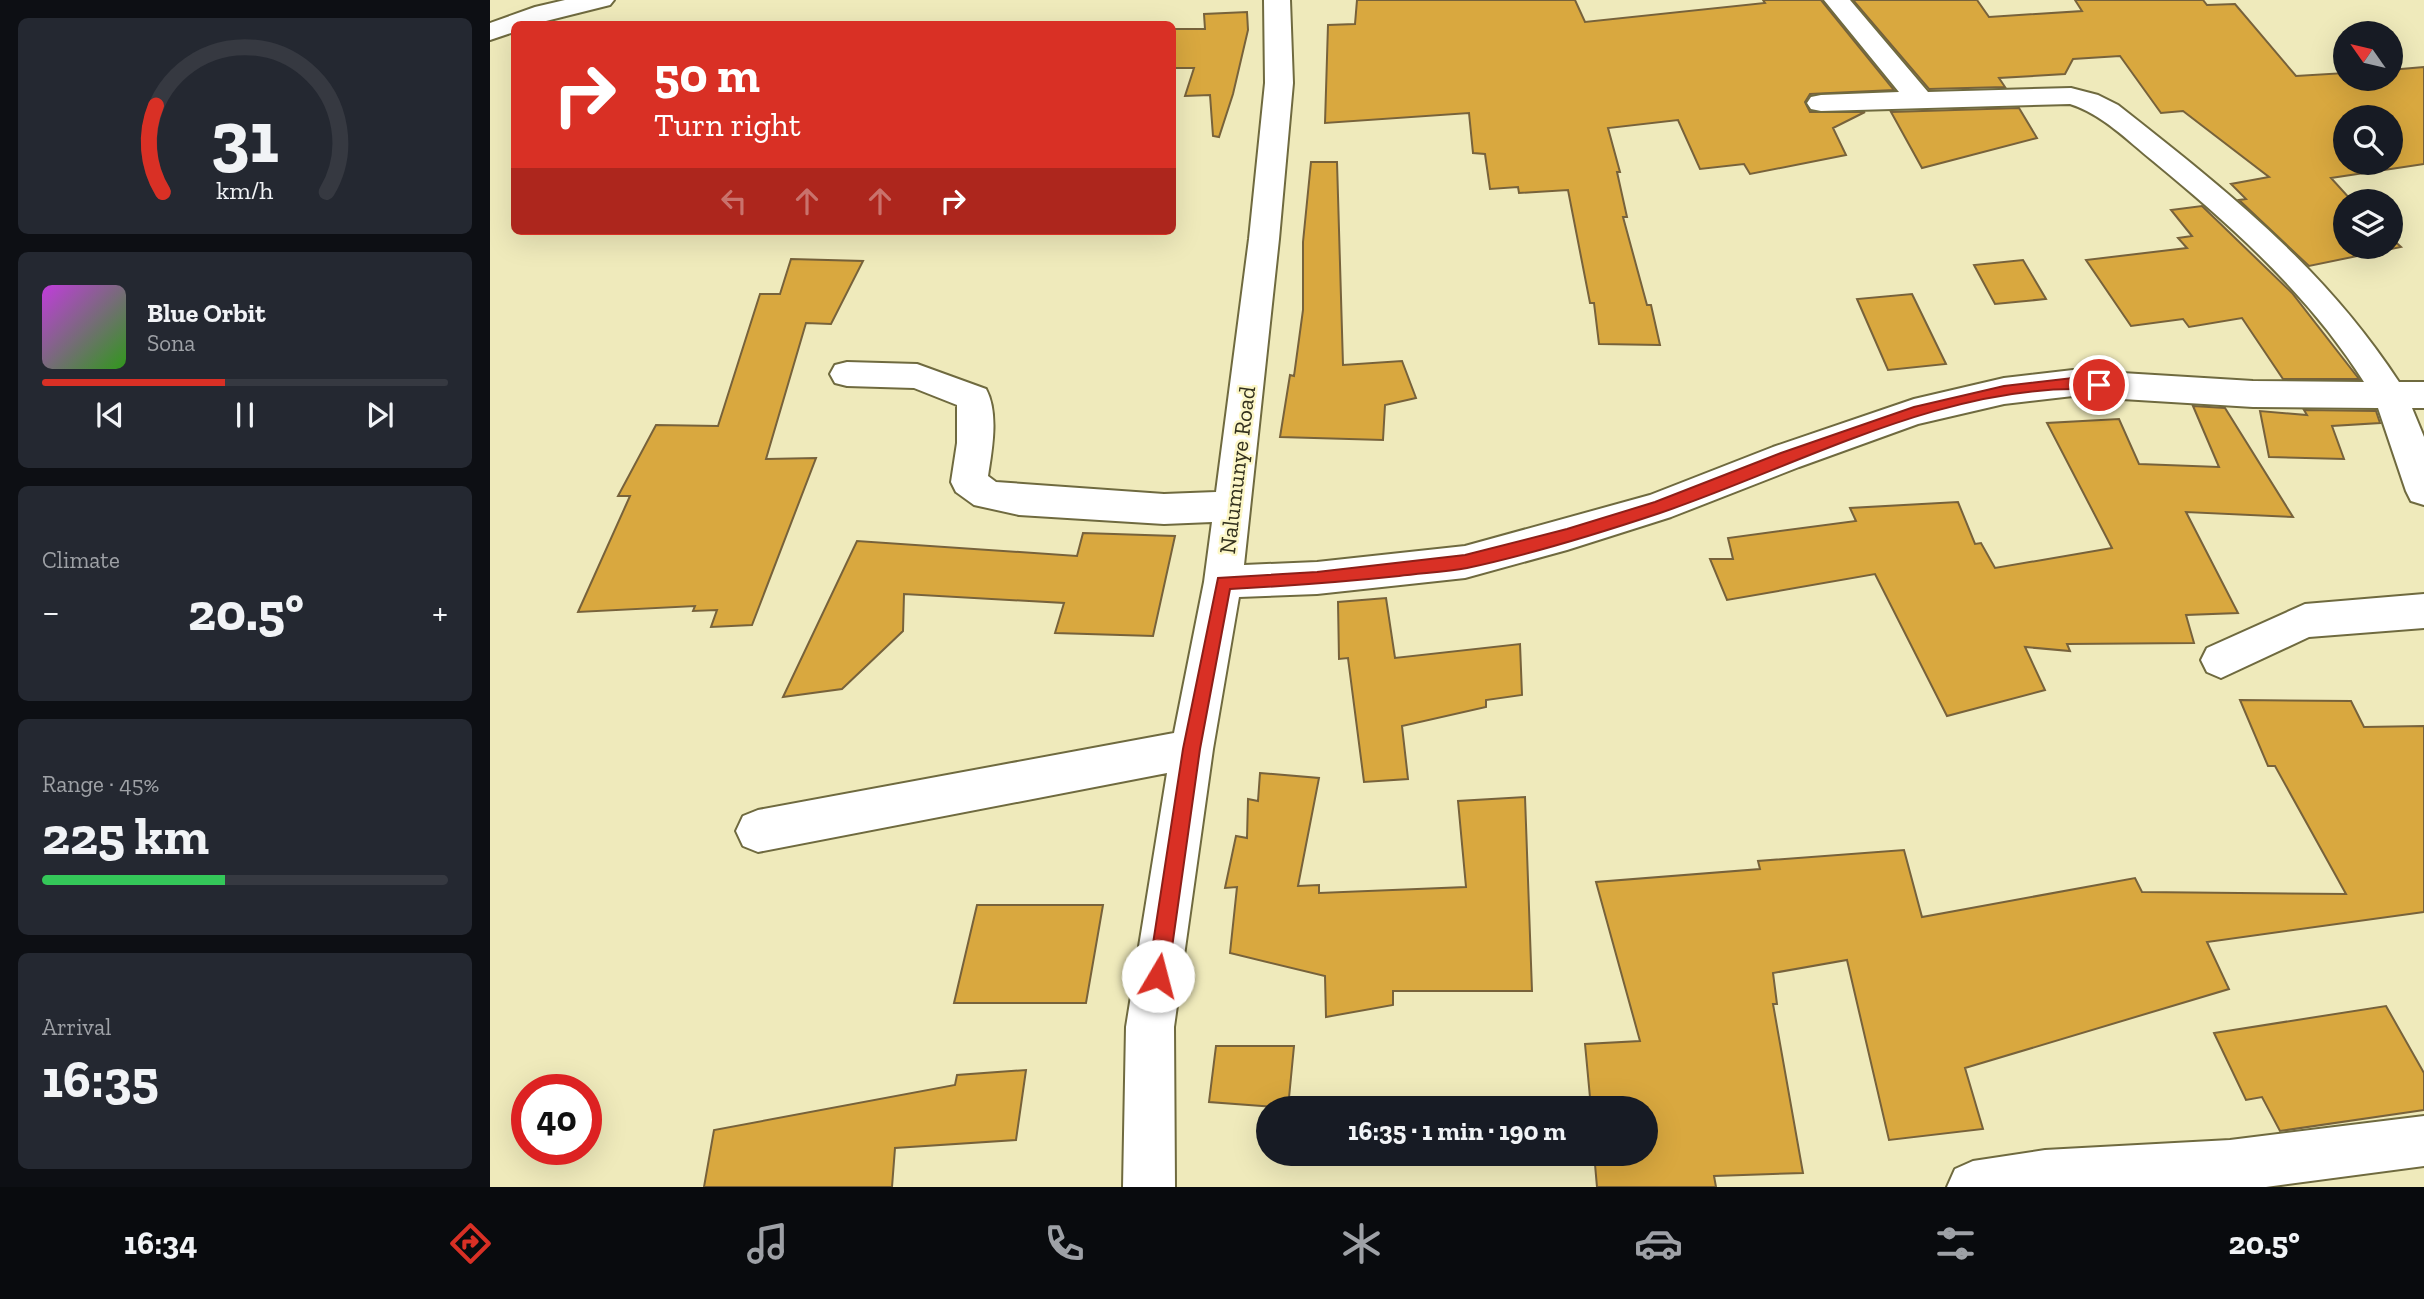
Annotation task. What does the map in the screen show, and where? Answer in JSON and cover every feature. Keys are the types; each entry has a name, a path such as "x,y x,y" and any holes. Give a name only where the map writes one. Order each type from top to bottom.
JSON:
{"street":[{"path":"520,21 544,12 601,0"},
{"name":"Nalumunye Road","path":"1149,1187 1150,1027 1192,749 1223,582 1264,239 1279,83 1278,0"},
{"path":"1837,0 1920,100"},
{"path":"490,32 511,24"},
{"path":"1821,103 2071,96 2108,111 2275,251 2339,320 2388,393 2424,491"},
{"path":"847,374 917,376 974,398 975,443 969,482 988,495 1019,500 1164,509 1232,506"},
{"path":"1223,582 1317,578 1465,562 1658,507 1786,457 1914,412 2004,391 2073,383 2253,394 2424,395"},
{"path":"2221,660 2305,621 2424,611"},
{"path":"758,831 1192,749"},
{"path":"1973,1187 2045,1176 2230,1166 2424,1142"}],"building":[{"path":"1357,0 1575,0 1585,22 1765,3 1763,0 1821,0 1894,90 1810,94 1805,102 1810,112 1865,112 1833,128 1846,155 1750,174 1744,164 1700,169 1678,120 1608,128 1620,172 1617,172 1627,217 1623,217 1647,305 1651,305 1660,345 1599,344 1594,303 1590,303 1568,190 1519,193 1518,187 1490,189 1485,154 1473,153 1469,113 1325,123 1328,25 1355,24"},
{"path":"1853,0 1977,0 1989,17 2082,11 2075,0 2203,0 2207,5 2235,4 2296,76 2333,74 2333,91 2403,91 2403,69 2424,67 2424,164 2403,167 2403,105 2333,105 2333,175 2351,175 2331,178 2341,189 2333,189 2333,259 2343,259 2309,266 2239,200 2246,199 2231,184 2269,177 2183,111 2161,113 2120,56 2073,59 2065,74 1999,78 2005,87 1929,89"},
{"path":"1247,12 1248,30 1233,94 1219,137 1213,136 1210,95 1185,96 1194,68 1176,68 1176,29 1205,29 1204,14"},
{"path":"2019,108 2037,138 1922,168 1891,112"},
{"path":"1311,162 1337,162 1343,365 1402,361 1416,398 1385,405 1383,440 1280,437 1290,375 1294,376 1303,310 1303,242"},
{"path":"2202,206 2292,293 2359,379 2283,379 2242,318 2189,327 2183,319 2131,326 2086,260 2187,248 2178,238 2192,236 2171,210"},
{"path":"791,259 863,261 831,324 806,323 766,459 816,458 752,625 711,627 717,610 693,611 695,606 578,612 630,496 618,496 656,425 718,426 760,294 780,294"},
{"path":"2023,260 2046,299 1995,304 1974,265"},
{"path":"1912,294 1946,364 1888,370 1857,299"},
{"path":"2193,406 2225,408 2293,517 2186,512 2238,613 2186,615 2194,643 2067,644 2070,651 2025,647 2045,690 1947,716 1875,574 1727,600 1710,559 1733,559 1728,538 1856,521 1850,508 1958,502 1975,544 1981,543 1995,568 2112,548 2047,423 2119,419 2139,464 2219,467"},
{"path":"2304,410 2376,411 2380,423 2332,426 2344,459 2269,457 2260,411 2307,415"},
{"path":"1083,533 1175,536 1153,636 1055,633 1064,603 904,594 903,631 842,689 783,697 857,541 1077,556"},
{"path":"1386,598 1395,658 1520,644 1522,695 1486,700 1486,707 1402,726 1408,779 1364,782 1348,658 1339,659 1338,602"},
{"path":"2240,700 2351,701 2364,727 2424,726 2424,912 2207,942 2229,989 1965,1068 1983,1129 1889,1140 1847,960 1773,973 1777,1004 1773,1004 1803,1173 1714,1176 1716,1187 1597,1187 1595,1166 1658,1166 1658,1096 1590,1096 1585,1044 1640,1041 1596,882 1760,869 1758,861 1904,850 1922,917 2135,878 2142,892 2346,894 2275,766 2268,766"},
{"path":"1260,773 1319,778 1298,886 1319,885 1319,893 1466,887 1458,801 1525,797 1532,991 1393,991 1393,1005 1326,1017 1325,976 1230,953 1237,887 1225,888 1236,836 1247,838 1248,799 1258,801"},
{"path":"977,905 1103,905 1086,1003 954,1003"},
{"path":"2386,1006 2424,1073 2424,1110 2280,1131 2262,1097 2246,1100 2214,1033"},
{"path":"1216,1046 1294,1046 1289,1096 1256,1096 1256,1106 1209,1102"},
{"path":"1026,1070 1016,1140 895,1148 892,1187 704,1187 714,1130 955,1085 957,1075"}],"route":[{"path":"1158,976 1192,749 1223,582 1317,578 1465,562 1658,507 1786,457 1914,412 2004,391 2073,383 2099,385"}]}
